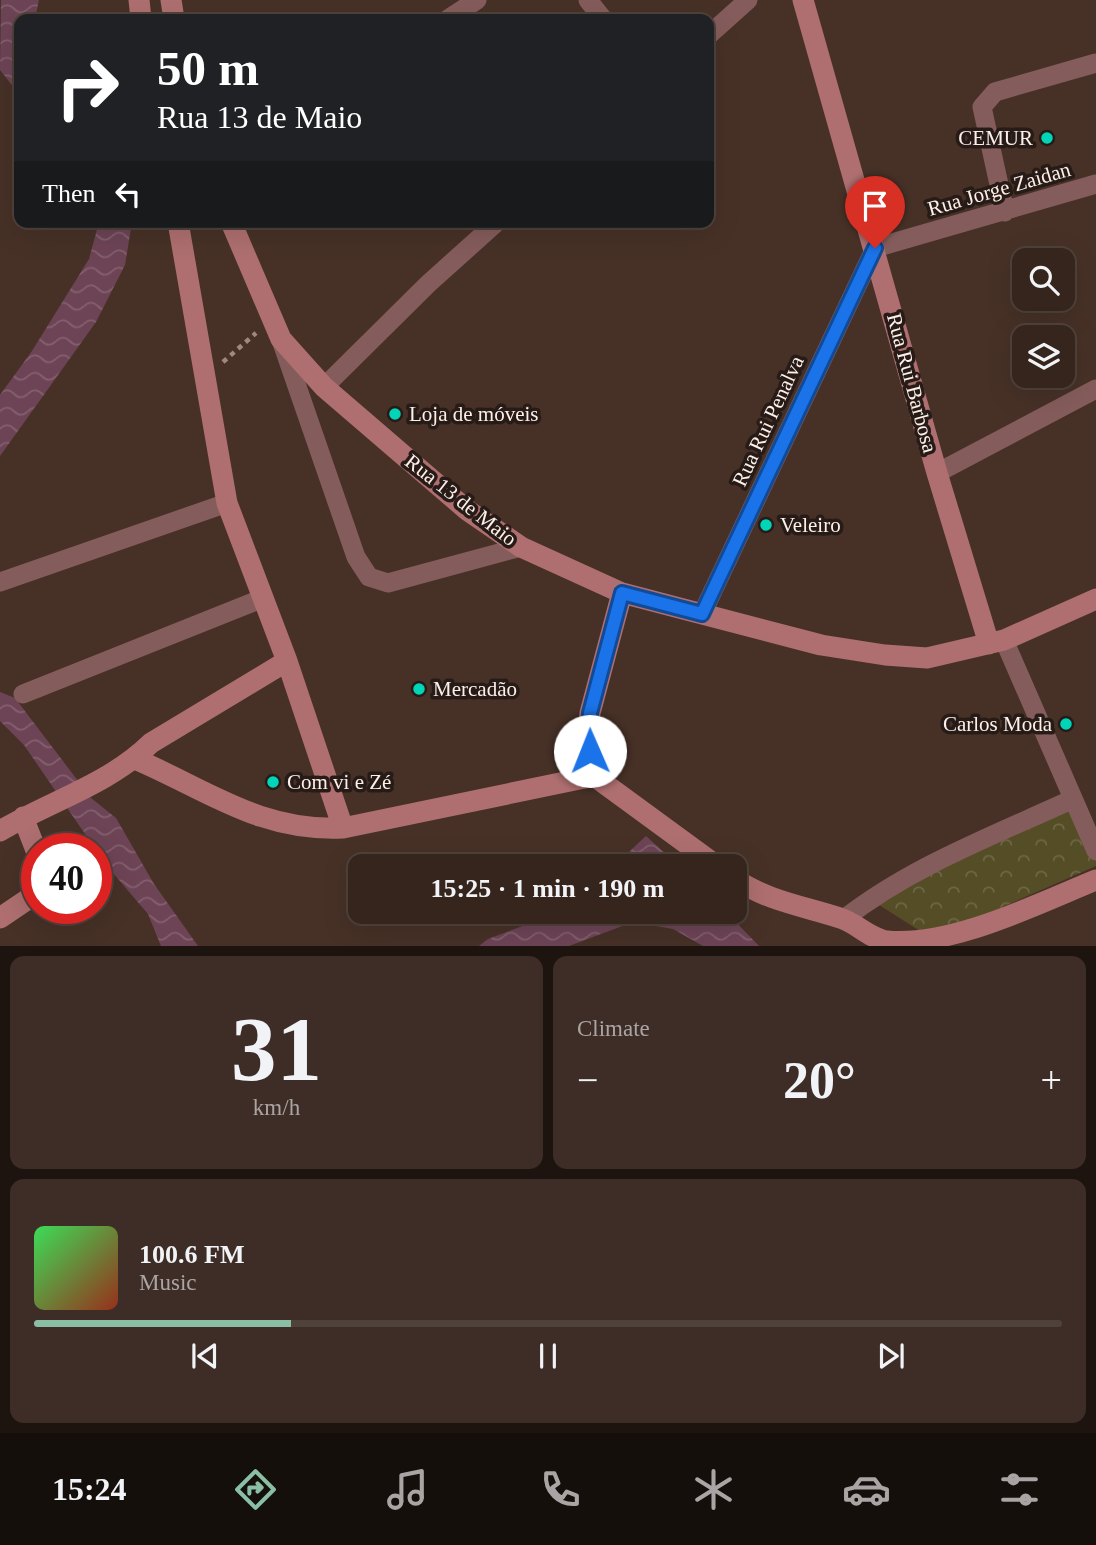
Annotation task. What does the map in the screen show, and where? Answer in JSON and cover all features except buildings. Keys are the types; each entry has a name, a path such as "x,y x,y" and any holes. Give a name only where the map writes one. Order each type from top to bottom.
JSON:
{"street":[{"path":"456,14 477,0"},
{"path":"588,0 599,14"},
{"path":"714,30 747,0"},
{"name":"Rua Rui Barbosa","path":"803,0 937,473 997,642"},
{"path":"1005,212 982,107 986,98 1027,81 1096,63"},
{"name":"Rua Jorge Zaidan","path":"875,248 1096,184"},
{"path":"179,228 227,503 287,662 344,828"},
{"name":"Rua 13 de Maio","path":"233,228 275,330 324,387 467,510 521,547 622,593 821,645 885,656 927,658 997,642 1096,599"},
{"path":"324,387 428,284 490,228"},
{"name":"Rua Rui Penalva","path":"702,614 875,248"},
{"path":"275,330 356,556 369,577 388,583 521,547"},
{"path":"937,473 1096,389"},
{"path":"0,583 227,503"},
{"path":"622,593 590,713 588,731 594,776 701,854"},
{"path":"23,694 261,599"},
{"path":"997,642 1096,851"},
{"path":"0,831 23,817 56,805 135,759 151,743 287,662"},
{"path":"135,759 261,819 316,829 344,828 594,776"},
{"path":"844,919 869,899 918,871 1073,799"},
{"path":"23,817 29,833"},
{"path":"747,885 776,901 844,919 862,942 890,942 959,935 1096,880"},
{"path":"0,918 21,904"}],"path":[{"path":"206,376 275,330"}],"green space":[{"path":"1068,801 1096,851 1096,866 968,922 920,931 873,901"}],"water":[{"path":"1,0 39,0 36,14 14,14 14,88 0,70"},
{"path":"97,228 131,228 125,265 96,322 0,456 0,395 32,351 89,259"},
{"path":"0,692 15,698 91,798 116,818 154,884 198,946 161,946 148,914 112,872 112,833 84,833 24,745 0,721"},
{"path":"646,836 666,854 627,854"},
{"path":"527,924 628,924 569,946 479,946 488,939"},
{"path":"644,924 738,924 759,946 703,946 673,929"}],"place":[{"name":"CEMUR","path":"1047,138"},
{"name":"Loja de móveis","path":"395,414"},
{"name":"Veleiro","path":"766,525"},
{"name":"Mercadão","path":"419,689"},
{"name":"Carlos Moda","path":"1066,724"},
{"name":"Com vi e Zé","path":"273,782"}],"route":[{"path":"590,751 590,713 622,593 702,614 875,248"}]}
